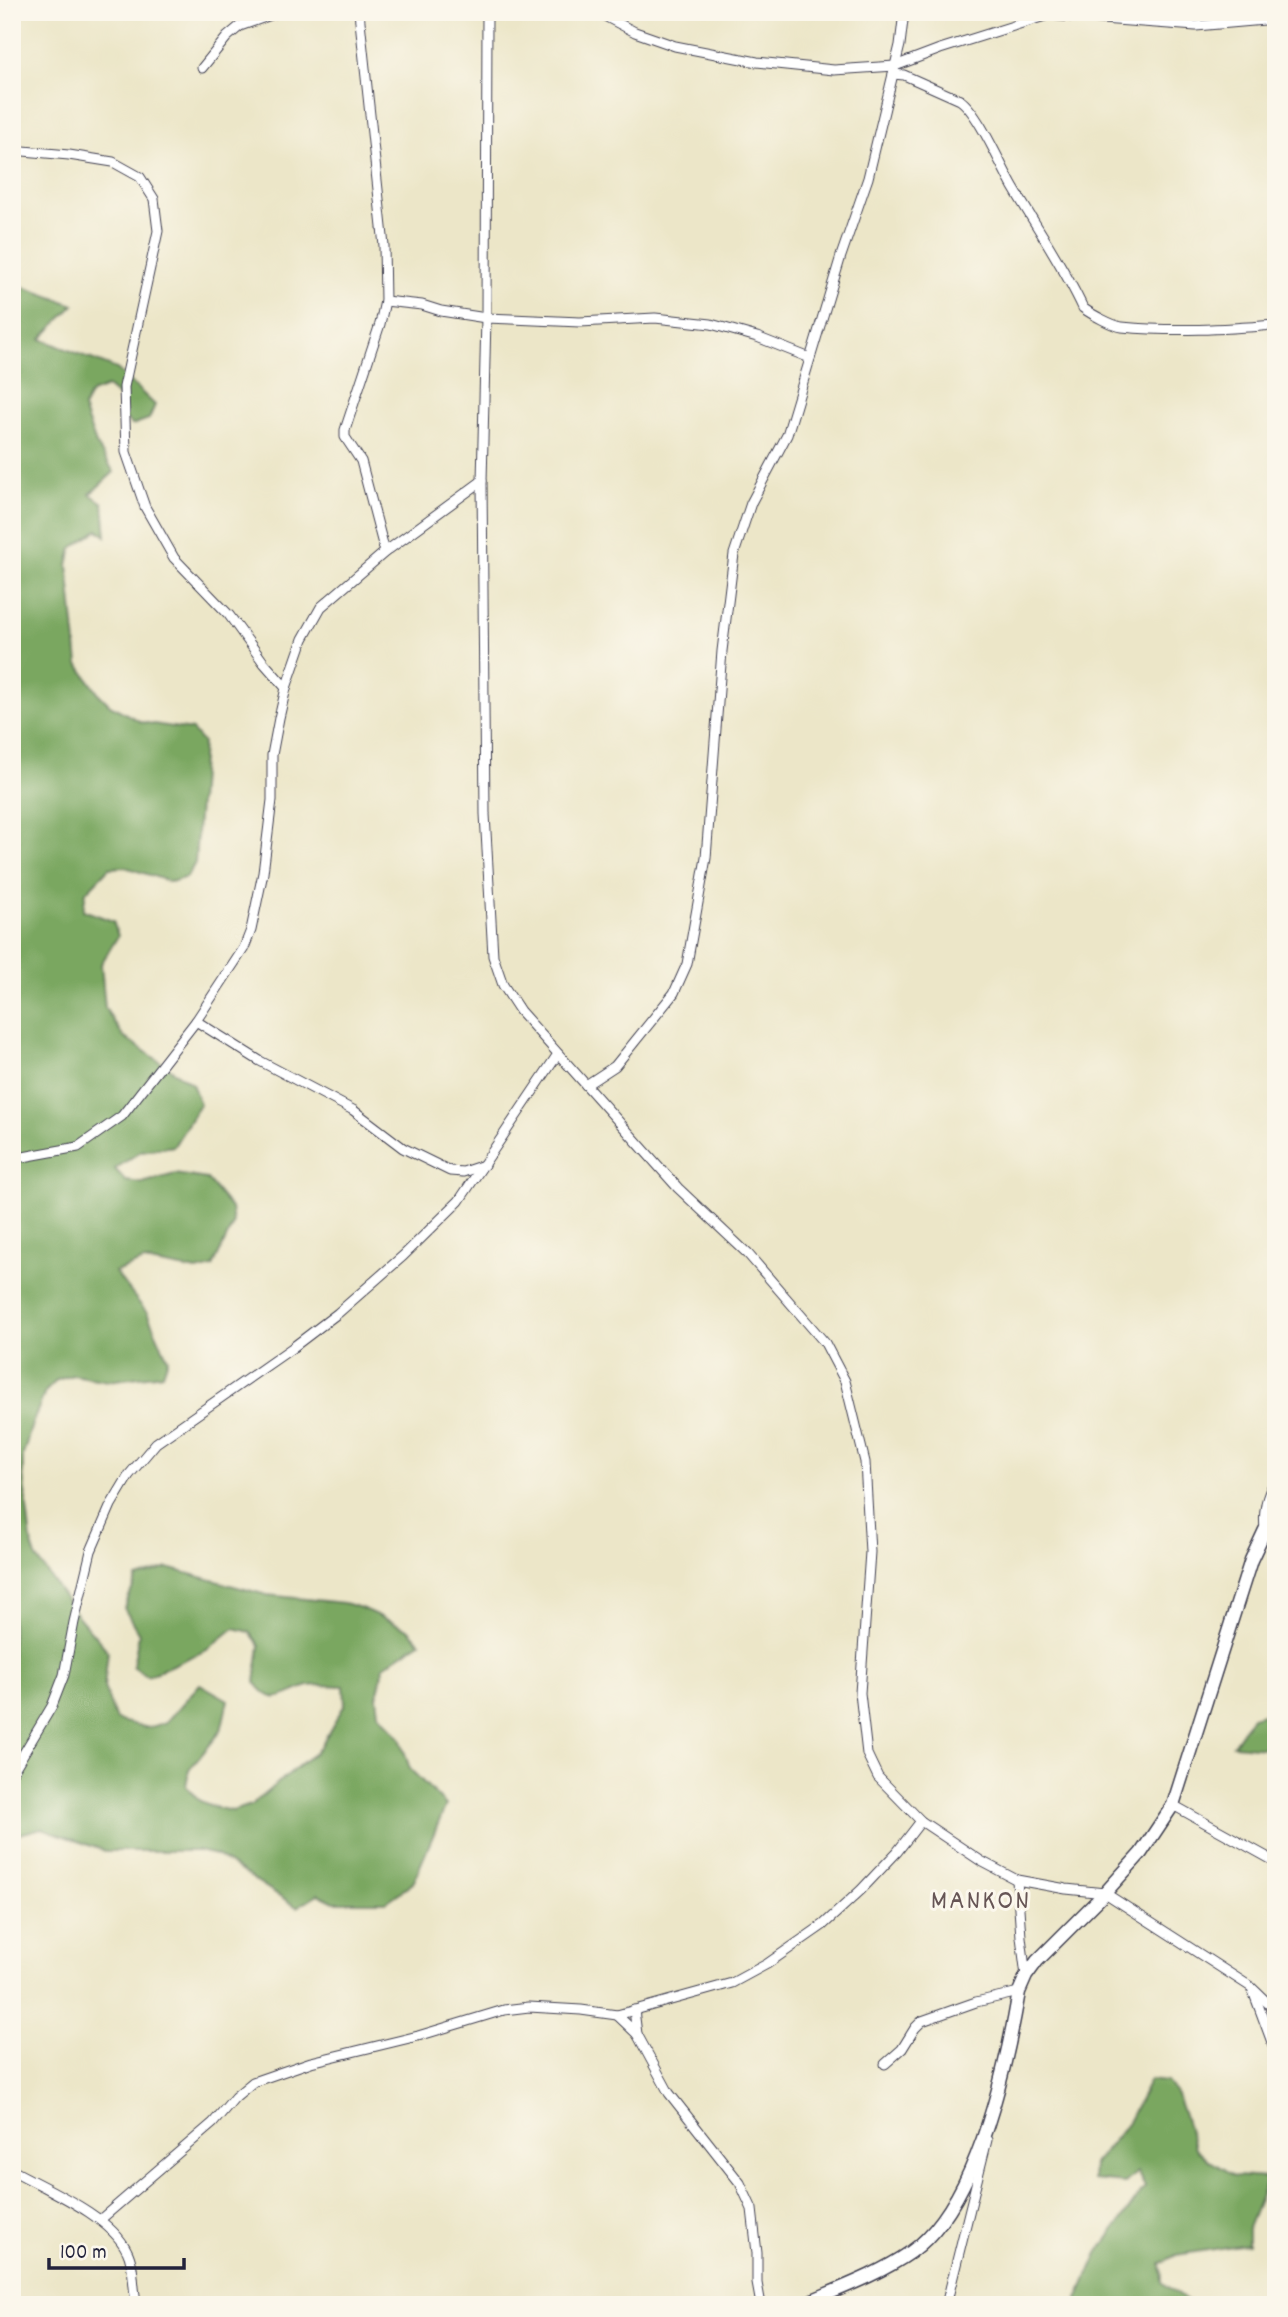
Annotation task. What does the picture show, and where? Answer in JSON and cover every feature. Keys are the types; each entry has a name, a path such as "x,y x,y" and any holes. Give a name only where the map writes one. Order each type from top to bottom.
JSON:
{"street":[{"path":"202,68 227,37 240,26 279,12"},
{"path":"359,12 383,234 385,301 345,437 361,461 385,552"},
{"path":"487,12 486,318 482,481 485,814 493,956 503,985 514,1002 586,1086 678,1188 748,1254 825,1343 845,1381 865,1462 870,1552 860,1693 867,1754 878,1777 921,1821 981,1861 1017,1880 1105,1893 1251,1987 1276,2011"},
{"path":"597,12 635,32 699,52 757,62 834,70 894,70 940,49 1048,15 1185,26 1276,19"},
{"path":"586,1086 615,1066 674,993 687,964 706,858 722,651 734,554 751,503 788,435 841,256 868,178 900,45 904,12"},
{"path":"894,70 960,100 967,106 1049,243 1083,308 1117,325 1151,330 1201,331 1276,325"},
{"path":"12,150 113,162 139,177 154,199 158,231 124,387 126,452 145,507 174,558 229,615 286,688"},
{"path":"385,301 422,305 486,318 580,321 655,318 701,322 732,328 810,358"},
{"path":"12,1159 78,1147 122,1116 196,1021 244,948 251,930 263,873 272,800 272,755 286,688 303,639 321,607 385,552 482,481"},
{"path":"196,1021 260,1061 353,1110 403,1148 450,1171 463,1172 484,1165"},
{"path":"12,1773 52,1706 64,1675 91,1551 111,1505 129,1475 156,1443 292,1348 403,1256 458,1201 558,1054"},
{"path":"1265,1530 1263,1513 1268,1493 1276,1479"},
{"path":"946,2305 981,2170 1019,1992 1037,1961 1141,1853 1173,1805 1251,1560 1265,1530 1276,1518"},
{"path":"1173,1805 1276,1862"},
{"path":"101,2219 213,2123 235,2097 253,2082 311,2062 418,2036 504,2010 529,2007 617,2015 732,1983 767,1964 823,1925 897,1852 921,1821"},
{"path":"1017,1880 1026,1976"},
{"path":"1251,1987 1276,2053"},
{"path":"886,2064 902,2049 922,2021 976,2001 1019,1992"},
{"path":"634,2010 637,2034"},
{"path":"617,2015 637,2034 670,2093 740,2183 752,2209 761,2305"},
{"path":"801,2305 861,2280 910,2252 930,2236 960,2191 993,2107"},
{"path":"12,2170 101,2219 116,2235 128,2252 137,2305"}],"green space":[{"path":"12,283 74,305 41,339 117,369 155,405 149,419 132,425 121,414 119,397 107,387 91,393 83,408 96,444 114,472 90,494 103,503 106,536 98,530 72,548 68,565 78,664 98,693 110,705 141,722 192,730 203,743 195,863 187,877 171,882 125,867 109,868 86,892 83,910 113,921 118,936 101,964 105,1008 123,1036 192,1084 200,1104 174,1146 141,1151 115,1169 126,1181 142,1183 175,1174 207,1179 231,1208 233,1224 213,1267 197,1271 144,1261 115,1272 147,1313 168,1359 163,1374 108,1381 73,1375 57,1380 45,1392 23,1455 31,1541 36,1557 76,1614 108,1651 104,1687 116,1720 149,1728 166,1722 200,1684 228,1700 221,1731 189,1770 186,1786 198,1800 214,1807 232,1811 251,1805 319,1749 345,1704 344,1686 313,1685 280,1697 268,1695 255,1682 260,1646 250,1632 234,1628 207,1650 147,1676 133,1666 139,1634 124,1608 137,1578 168,1568 267,1595 344,1603 408,1629 420,1642 384,1666 377,1697 379,1713 400,1738 410,1769 446,1805 413,1883 386,1902 334,1902 318,1894 297,1907 216,1855 198,1851 105,1851 42,1828 12,1836"},
{"path":"1276,1710 1276,1749 1233,1745 1252,1717"},
{"path":"1150,2080 1167,2082 1177,2095 1195,2148 1207,2159 1235,2176 1268,2178 1248,2228 1248,2244 1176,2255 1161,2263 1162,2282 1187,2301 1204,2305 1078,2305 1078,2299 1098,2253 1145,2187 1137,2172 1125,2183 1093,2180 1094,2164 1127,2124"}],"district":[{"name":"MANKON","path":"981,1898"}]}
